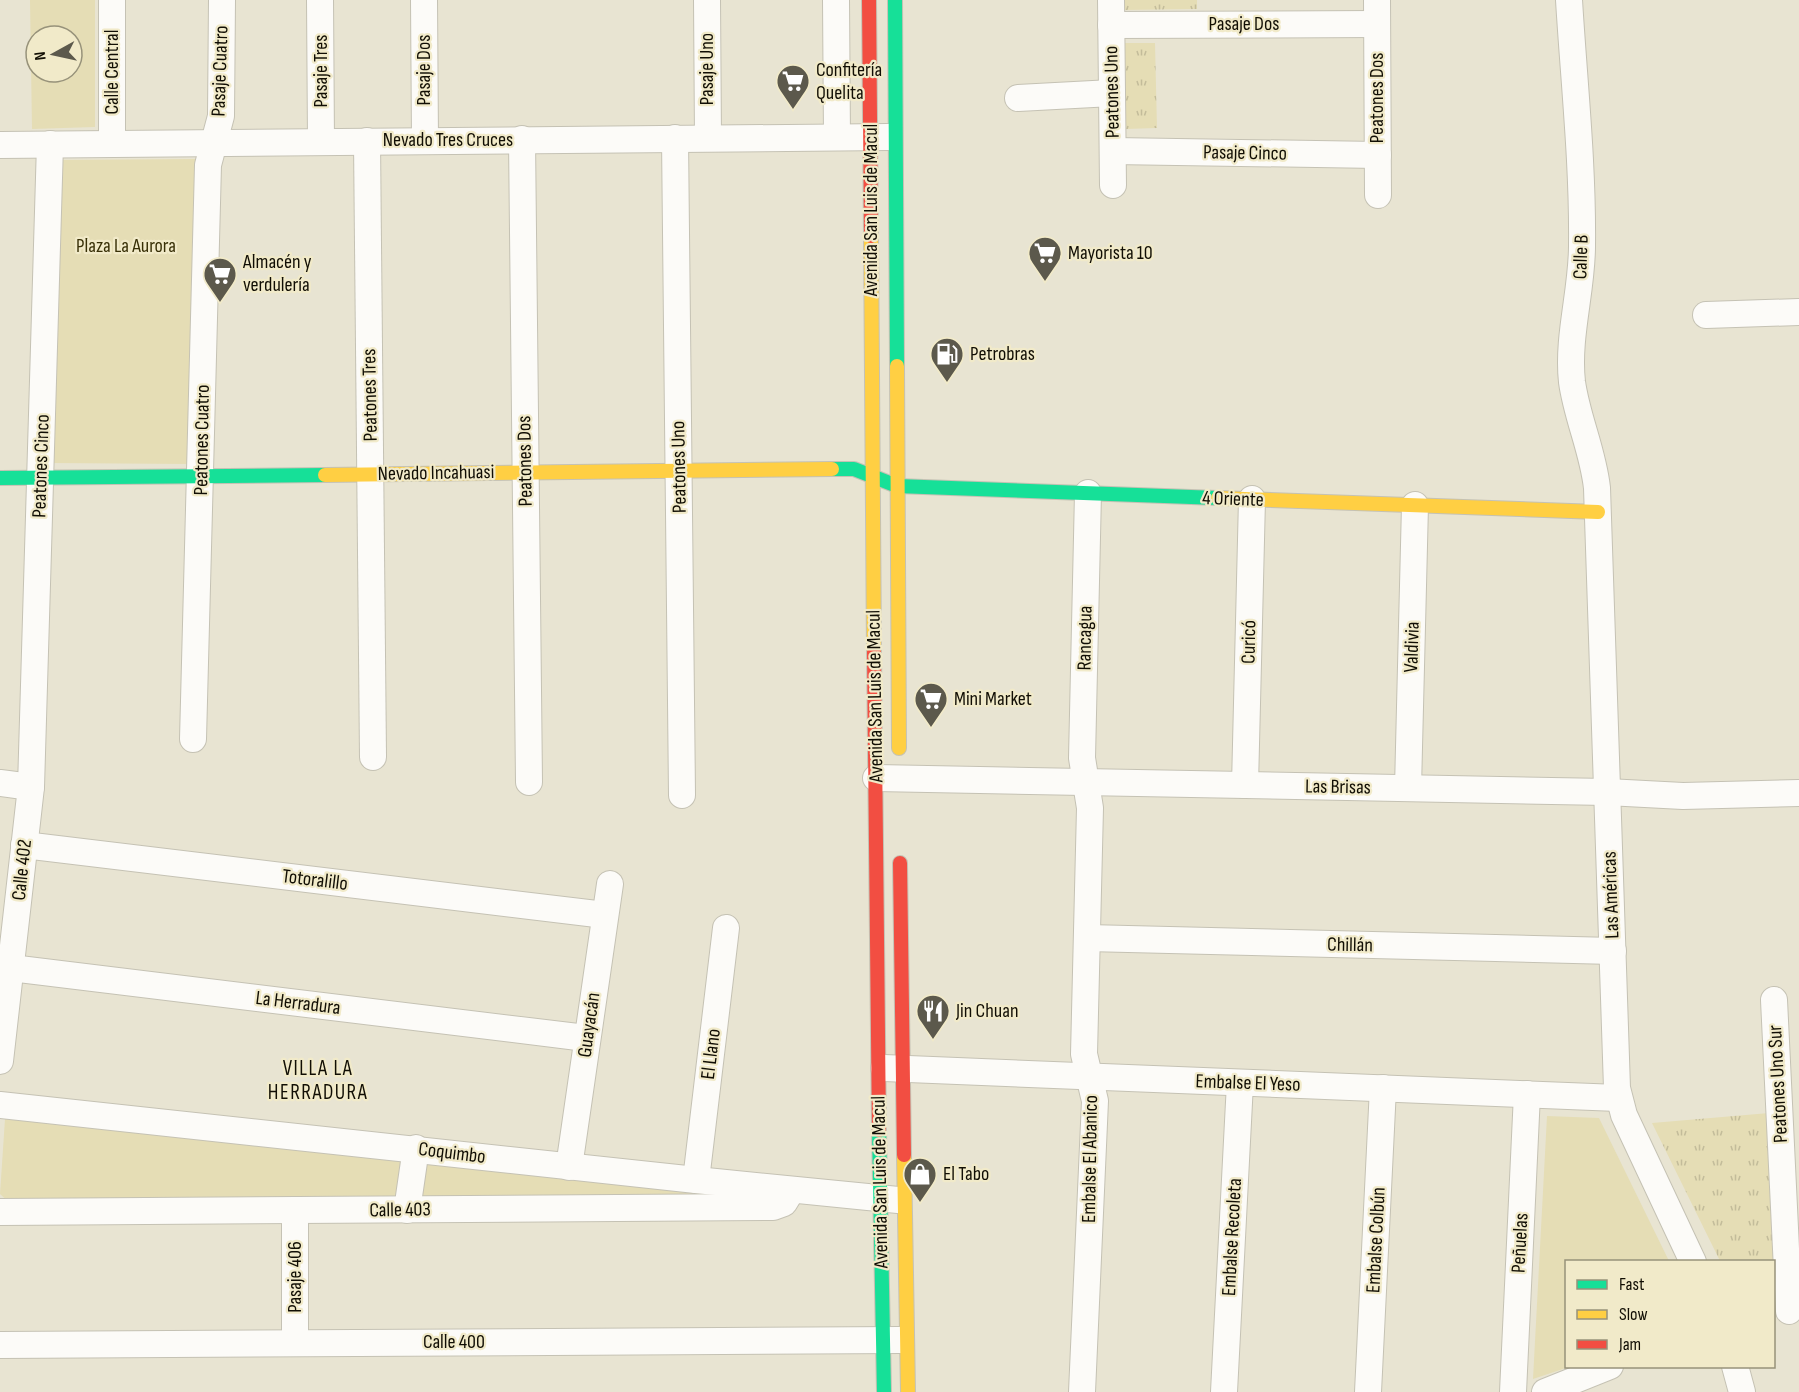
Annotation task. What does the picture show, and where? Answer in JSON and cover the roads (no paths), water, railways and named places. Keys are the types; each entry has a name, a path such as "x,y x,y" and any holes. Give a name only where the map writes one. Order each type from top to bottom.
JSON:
{"street":[{"name":"Calle Central","path":"112,0 112,143"},
{"name":"Pasaje Cuatro","path":"214,142 221,116 222,0"},
{"name":"Pasaje Tres","path":"320,0 321,141"},
{"name":"Pasaje Dos","path":"424,0 425,140"},
{"name":"Pasaje Uno","path":"707,0 708,138"},
{"path":"836,0 837,137"},
{"name":"Avenida San Luis de Macul","path":"869,0 883,137 897,486 891,782 890,1068 896,1340 908,1392"},
{"name":"Avenida San Luis de Macul","path":"891,782 872,475 883,137 895,0"},
{"name":"Calle B","path":"1569,0 1582,226 1581,271 1571,362 1576,403 1594,467 1598,512"},
{"name":"Pasaje Dos","path":"1111,12 1377,12"},
{"name":"Peatones Uno","path":"1111,12 1113,185"},
{"name":"Peatones Dos","path":"1377,12 1378,195"},
{"path":"1018,98 1112,93"},
{"name":"Nevado Tres Cruces","path":"0,145 883,137"},
{"name":"Peatones Uno","path":"675,138 682,795"},
{"name":"Peatones Dos","path":"522,139 529,782"},
{"name":"Peatones Tres","path":"368,141 373,757"},
{"name":"Peatones Cuatro","path":"193,739 208,165 214,142"},
{"name":"Peatones Cinco","path":"31,787 50,144"},
{"name":"Pasaje Cinco","path":"1113,151 1378,155"},
{"path":"1706,315 1799,312"},
{"name":"Nevado Incahuasi","path":"0,478 854,469 872,475"},
{"name":"4 Oriente","path":"872,475 897,486 1598,512"},
{"name":"Rancagua","path":"1086,782 1082,758 1088,493"},
{"name":"Curicó","path":"1245,785 1252,499"},
{"name":"Valdivia","path":"1408,788 1415,505"},
{"name":"Las Américas","path":"1598,512 1618,1098 1692,1260"},
{"name":"Las Brisas","path":"891,782 1086,782 1607,792 1683,796 1799,793"},
{"name":"Embalse El Abanico","path":"1082,1392 1095,1101 1084,1054 1090,808 1086,782"},
{"path":"0,783 31,787"},
{"name":"Calle 402","path":"0,1061 31,787"},
{"name":"Totoralillo","path":"24,845 605,915"},
{"name":"Avenida San Luis de Macul","path":"884,1392 896,1340 890,1068 899,848"},
{"name":"Guayacán","path":"569,1167 610,884"},
{"name":"El Llano","path":"696,1180 726,928"},
{"name":"Chillán","path":"1087,938 1612,951"},
{"name":"La Herradura","path":"10,968 586,1038"},
{"name":"Peatones Uno Sur","path":"1774,1000 1787,1311"},
{"name":"Embalse El Yeso","path":"890,1068 1618,1098"},
{"name":"Embalse Recoleta","path":"1224,1392 1240,1083"},
{"name":"Embalse Colbún","path":"1368,1392 1383,1088"},
{"name":"Peñuelas","path":"1513,1392 1527,1094"},
{"name":"Coquimbo","path":"0,1105 892,1200"},
{"path":"407,1210 416,1149"},
{"name":"Calle 403","path":"0,1212 773,1207 784,1203 792,1191"},
{"name":"Pasaje 406","path":"295,1211 296,1343"},
{"name":"Calle 400","path":"0,1345 896,1340"},
{"path":"1736,1368 1742,1392"},
{"path":"1545,1392 1602,1377"}],"place":[{"name":"Confitería Quelita","path":"793,110"},
{"name":"Mayorista 10","path":"1045,282"},
{"name":"Almacén y verdulería","path":"220,303"},
{"name":"Petrobras","path":"947,383"},
{"name":"Mini Market","path":"931,728"},
{"name":"Jin Chuan","path":"933,1040"},
{"name":"El Tabo","path":"920,1203"}],"district":[{"name":"VILLA LA HERRADURA","path":"318,1080"}],"park label":[{"name":"Plaza La Aurora","path":"126,246"}]}
